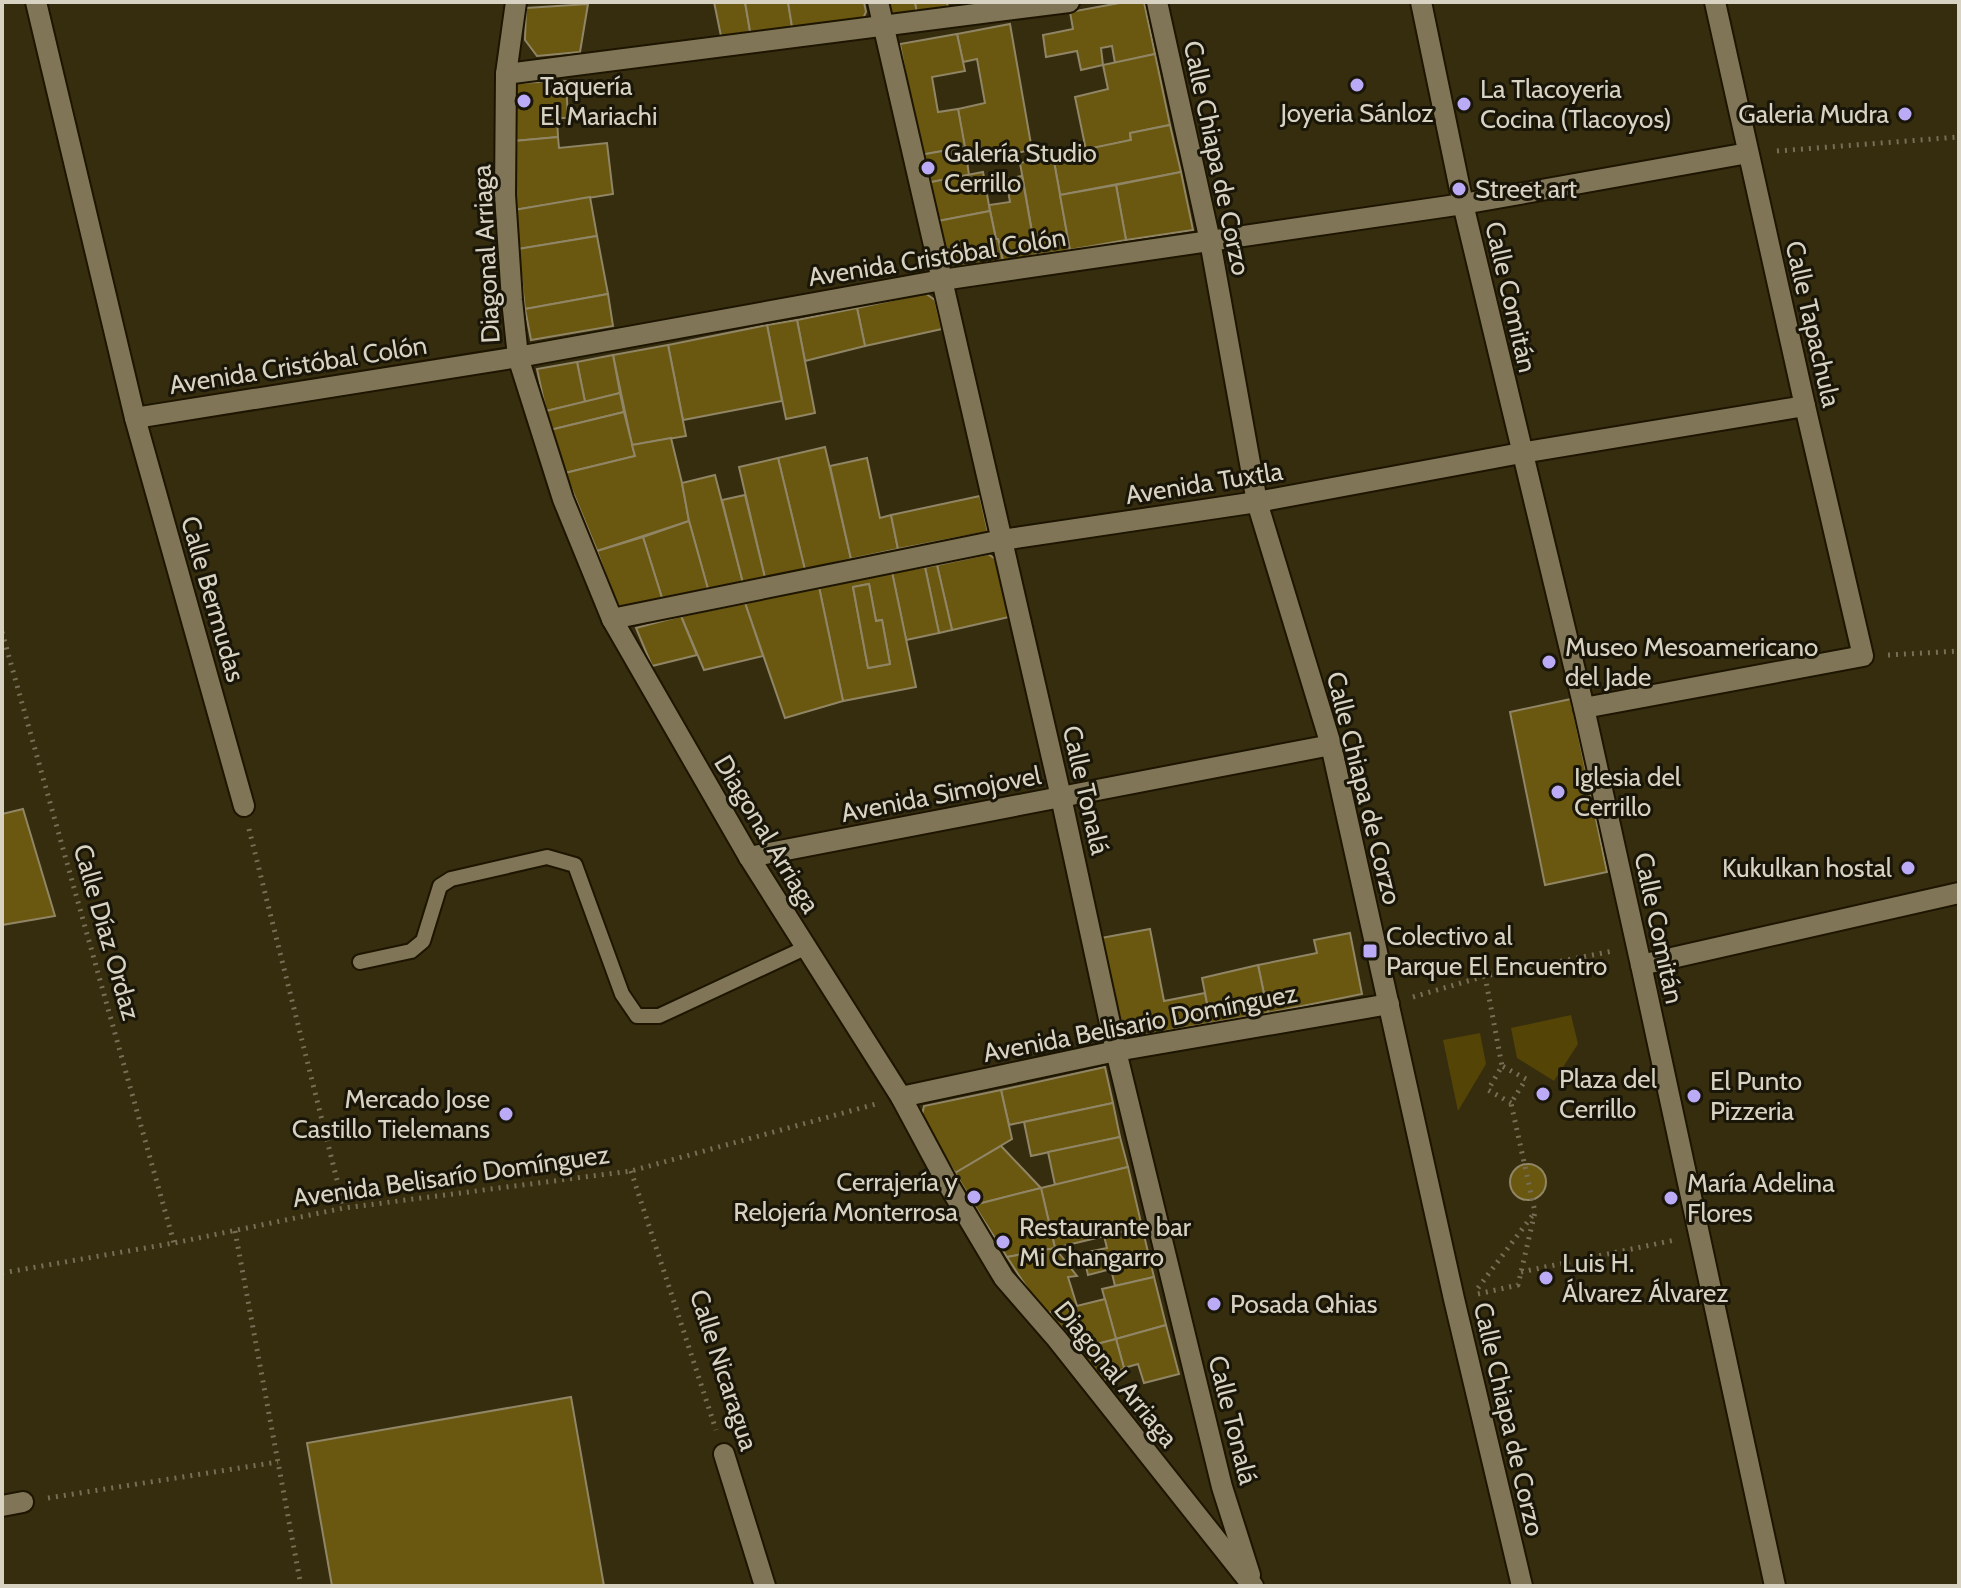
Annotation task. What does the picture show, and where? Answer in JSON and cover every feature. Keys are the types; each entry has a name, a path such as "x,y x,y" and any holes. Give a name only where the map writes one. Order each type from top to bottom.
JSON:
{"street":[{"name":"Calle Bermudas","path":"36,2 135,418 244,806"},
{"name":"Diagonal Arriaga","path":"516,2 506,74 505,195 518,357 563,499 612,619 749,857 901,1097 1004,1278 1057,1339 1254,1586"},
{"name":"Calle Tonalá","path":"878,2 1061,797 1116,1051 1222,1487 1254,1586"},
{"path":"506,74 1069,2"},
{"name":"Calle Chiapa de Corzo","path":"1157,2 1210,241 1257,502 1331,745 1454,1299 1522,1586"},
{"name":"Calle Comitán","path":"1421,2 1463,204 1584,708 1775,1586"},
{"name":"Calle Tapachula","path":"1715,2 1863,656"},
{"name":"Avenida Cristóbal Colón","path":"135,418 518,357 942,280 1463,204 1748,153"},
{"name":"Avenida Tuxtla","path":"612,619 1002,540 1257,502 1521,453 1805,406"},
{"path":"1584,708 1863,656"},
{"name":"Avenida Simojovel","path":"749,857 1331,745"},
{"path":"1639,956 1959,893"},
{"name":"Avenida Belisario Domínguez","path":"901,1097 1116,1051 1389,1004"},
{"name":"Calle Nicaragua","path":"724,1454 765,1586"},
{"path":"2,1506 23,1502"}],"lane":[{"path":"360,962 411,951 423,941 440,886 451,879 547,857 575,865 622,994 637,1016 659,1016 805,948"}],"path":[{"path":"1748,153 1959,137"},
{"name":"Calle Díaz Ordaz","path":"2,632 174,1243"},
{"path":"1863,656 1959,651"},
{"path":"244,806 344,1208"},
{"path":"1389,1004 1485,976 1639,956"},
{"path":"1485,976 1502,1066 1488,1090 1511,1103"},
{"path":"1454,1299 1518,1285 1535,1212 1511,1103 1526,1079 1502,1066"},
{"name":"Avenida Belisarío Domínguez","path":"2,1273 174,1243 344,1208 631,1171 901,1097"},
{"name":"Calle Nicaragua","path":"631,1171 724,1454"},
{"path":"1488,1276 1535,1212"},
{"path":"235,1231 301,1586"},
{"path":"1521,1272 1699,1235"},
{"path":"23,1502 278,1462"}],"shaded area":[{"path":"1571,1015 1578,1044 1554,1081 1517,1058 1511,1028"},
{"path":"1480,1033 1486,1064 1458,1111 1443,1040"}],"building":[{"path":"714,2 745,2 751,37 722,41"},
{"path":"745,2 788,2 793,33 751,37"},
{"path":"788,2 864,2 866,12 861,23 793,33"},
{"path":"882,2 915,2 918,18 894,22"},
{"path":"915,2 947,2 949,14 918,18"},
{"path":"1125,2 1144,2 1155,54 1115,63 1112,46 1101,48 1103,65 1081,70 1077,51 1046,57 1043,35 1073,29 1070,12"},
{"path":"588,4 580,52 537,56 525,40 526,8"},
{"path":"1010,24 1032,150 967,162 958,109 985,103 977,59 963,62 957,34"},
{"name":"Galería Studio Cerrillo","path":"957,34 965,71 932,77 938,112 958,109 965,147 920,155 900,44"},
{"path":"1155,54 1170,125 1130,133 1131,140 1086,150 1075,97 1108,89 1103,65"},
{"path":"566,81 568,118 557,118 558,137 514,141 513,83"},
{"path":"1170,125 1181,172 1060,195 1053,156 1131,140 1130,133"},
{"path":"558,137 559,148 607,143 613,194 514,210 514,141"},
{"path":"965,147 969,175 926,183 920,155"},
{"path":"1053,156 1070,250 1036,255 1020,163"},
{"path":"983,172 990,211 933,222 926,183"},
{"path":"1181,172 1193,230 1126,240 1116,185"},
{"path":"1022,176 1036,255 1003,261 989,205 1010,202 1006,179"},
{"path":"1116,185 1126,240 1070,250 1060,195"},
{"path":"590,197 597,236 518,249 514,210"},
{"path":"990,211 1003,261 942,272 933,222"},
{"path":"597,236 608,294 525,309 518,249"},
{"path":"925,293 935,300 942,329 865,346 857,308"},
{"path":"608,294 613,326 531,340 525,309"},
{"path":"857,308 865,346 805,361 797,320"},
{"path":"797,320 815,413 786,419 767,325"},
{"path":"767,325 782,401 683,420 668,345"},
{"path":"668,345 686,436 632,445 613,355"},
{"path":"613,355 620,393 585,402 577,362"},
{"path":"577,362 585,402 546,411 537,369"},
{"path":"620,393 624,412 550,430 546,411"},
{"path":"624,412 635,456 565,473 550,430"},
{"path":"671,438 689,521 597,551 565,473 635,456 632,445"},
{"path":"825,447 851,559 805,570 778,458"},
{"path":"778,458 805,570 765,578 739,467"},
{"path":"867,458 880,518 891,515 898,549 851,559 830,466"},
{"path":"715,475 743,583 708,589 682,483"},
{"path":"745,495 765,578 743,583 722,500"},
{"path":"980,496 988,532 898,549 891,515"},
{"path":"689,521 708,589 662,598 643,537"},
{"path":"643,537 662,598 618,609 597,551"},
{"path":"988,554 997,560 1009,617 952,630 937,565"},
{"path":"937,565 952,630 939,633 925,567"},
{"path":"925,567 939,633 906,640 892,572"},
{"path":"892,572 916,687 843,701 819,587","holes":["869,584 876,621 882,620 890,664 868,668 853,587"]},
{"path":"869,584 876,621 882,620 890,664 868,668 853,587"},
{"path":"819,587 843,701 785,718 745,603"},
{"path":"745,603 763,656 704,670 681,616"},
{"path":"681,616 697,655 652,666 636,628"},
{"name":"Iglesia del Cerrillo","path":"1571,699 1607,872 1545,885 1510,712"},
{"path":"23,809 55,916 2,925 2,814"},
{"path":"1150,929 1164,1001 1205,993 1211,1023 1121,1039 1101,938"},
{"path":"1350,933 1362,994 1268,1013 1258,965 1317,953 1314,940"},
{"path":"1258,965 1268,1013 1211,1023 1202,978"},
{"path":"1105,1067 1113,1103 1009,1125 1001,1090"},
{"path":"1001,1090 1012,1139 955,1173 921,1119 924,1106"},
{"path":"1113,1103 1120,1137 1031,1156 1024,1122"},
{"path":"1120,1137 1128,1167 1055,1185 1048,1152"},
{"path":"1001,1146 1041,1188 974,1205 955,1173"},
{"path":"1528,1164 1541,1169 1546,1182 1541,1195 1528,1200 1515,1195 1510,1182 1515,1169"},
{"path":"1128,1167 1142,1227 1055,1248 1041,1188"},
{"path":"1041,1188 1055,1248 1007,1257 974,1205"},
{"path":"1142,1227 1154,1277 1115,1286 1111,1269 1088,1275 1083,1253 1107,1248 1104,1236"},
{"path":"1055,1248 1077,1276 1068,1277 1077,1306 1044,1314 1007,1257"},
{"path":"1154,1277 1166,1325 1116,1339 1102,1289"},
{"path":"1105,1299 1116,1339 1074,1350 1044,1314"},
{"path":"1166,1325 1179,1374 1144,1383 1138,1364 1124,1368 1116,1339"},
{"path":"1116,1339 1124,1368 1100,1383 1074,1350"},
{"path":"571,1397 604,1586 332,1586 307,1443"}],"place":[{"name":"Joyeria Sánloz","path":"1357,85"},
{"name":"Taquería El Mariachi","path":"524,101"},
{"name":"La Tlacoyeria Cocina (Tlacoyos)","path":"1464,104"},
{"name":"Galeria Mudra","path":"1905,114"},
{"name":"Galería Studio Cerrillo","path":"928,168"},
{"name":"Street art","path":"1459,189"},
{"name":"Museo Mesoamericano del Jade","path":"1549,662"},
{"name":"Iglesia del Cerrillo","path":"1558,792"},
{"name":"Kukulkan hostal","path":"1908,868"},
{"name":"Colectivo al Parque El Encuentro","path":"1370,951"},
{"name":"Plaza del Cerrillo","path":"1543,1094"},
{"name":"El Punto Pizzeria","path":"1694,1096"},
{"name":"Mercado Jose Castillo Tielemans","path":"506,1114"},
{"name":"Cerrajería y Relojería Monterrosa","path":"974,1197"},
{"name":"María Adelina Flores","path":"1671,1198"},
{"name":"Restaurante bar Mi Changarro","path":"1003,1242"},
{"name":"Luis H. Álvarez Álvarez","path":"1546,1278"},
{"name":"Posada Qhias","path":"1214,1304"}]}
